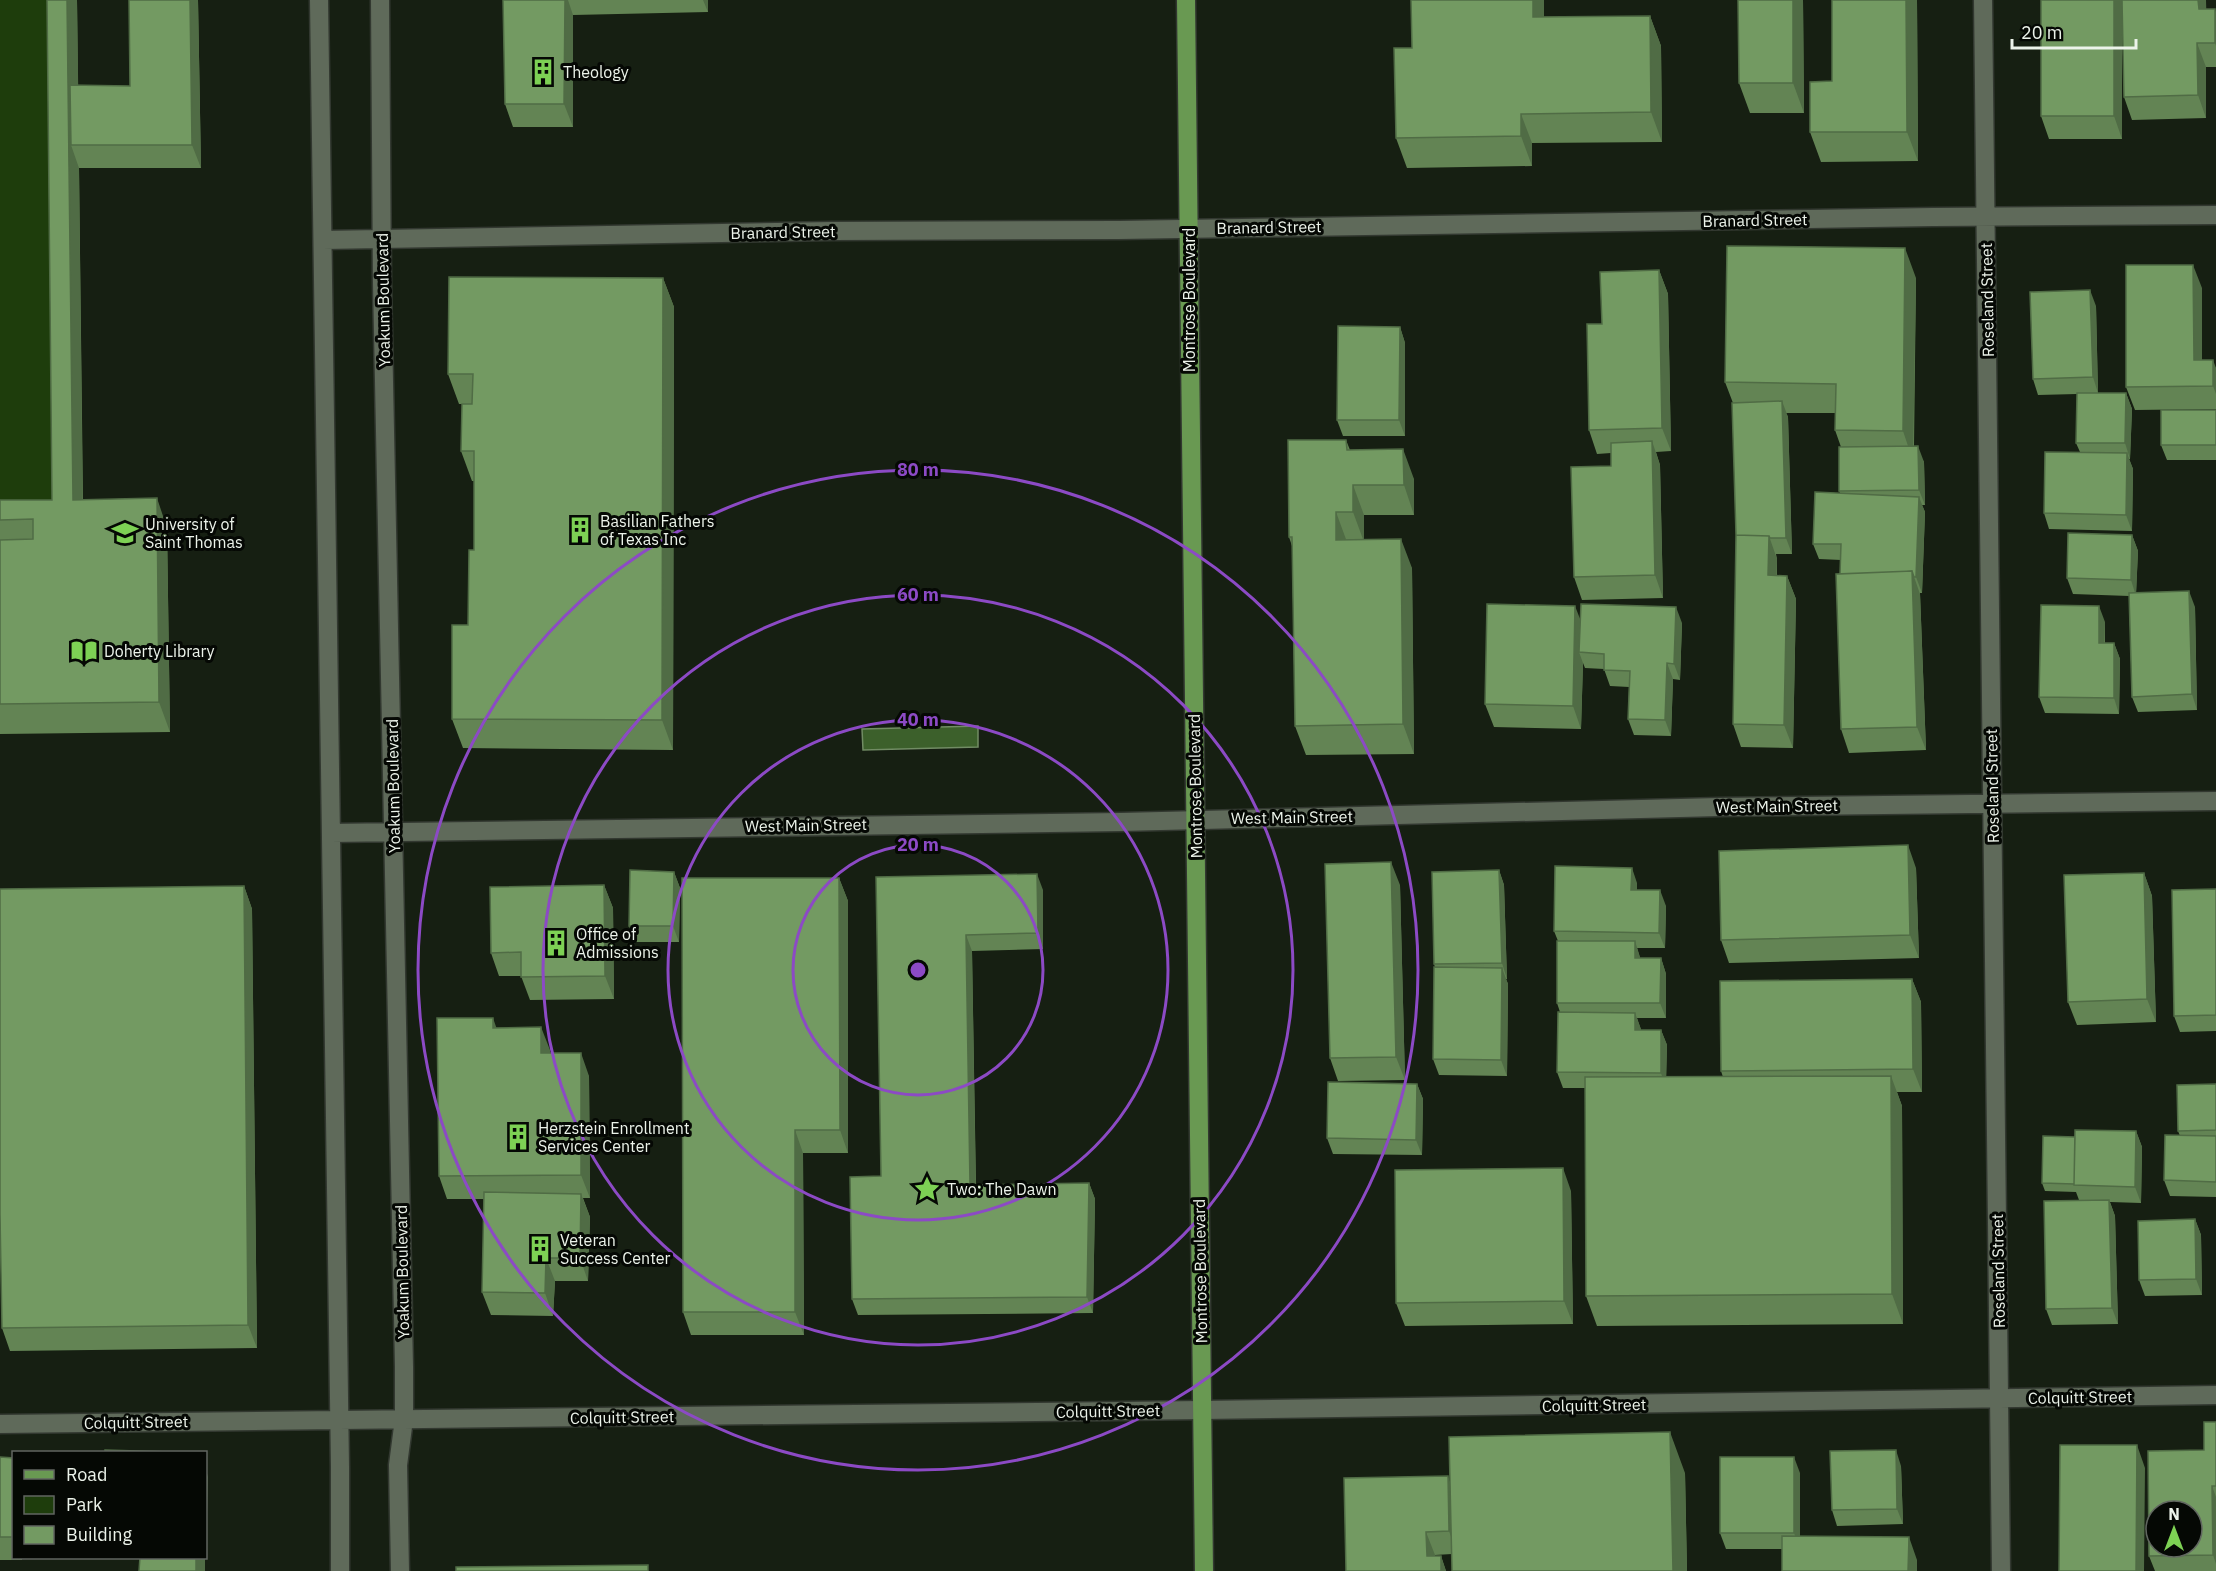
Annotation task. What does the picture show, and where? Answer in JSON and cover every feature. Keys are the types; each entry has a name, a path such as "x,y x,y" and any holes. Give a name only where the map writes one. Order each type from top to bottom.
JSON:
{"main road":[{"name":"Montrose Boulevard","path":"1186,0 1204,1571"}],"street":[{"path":"319,0 340,1571"},
{"name":"Yoakum Boulevard","path":"380,0 382,239 404,1419 398,1465 400,1571"},
{"name":"Roseland Street","path":"1983,0 2001,1571"},
{"name":"Branard Street","path":"323,240 832,231 1188,229 2216,215"},
{"name":"West Main Street","path":"331,833 1195,820 1719,807 2216,801"},
{"name":"Colquitt Street","path":"0,1424 2216,1395"}],"green space":[{"path":"0,0 48,0 54,517 0,518"}],"shaded area":[{"path":"978,726 978,747 863,750 862,729"}],"building":[{"name":"Doherty Library","path":"47,0 67,0 73,500 157,498 159,702 0,704 0,540 33,539 33,519 0,520 0,500 52,500"},
{"path":"129,0 190,0 192,145 71,145 70,85 130,86"},
{"path":"503,0 565,0 564,104 505,104"},
{"path":"1411,0 1533,0 1533,17 1650,16 1651,112 1521,114 1521,136 1396,138 1394,48 1412,48"},
{"path":"1738,0 1793,0 1793,83 1739,83"},
{"path":"1832,0 1906,0 1907,132 1810,132 1810,82 1832,81"},
{"path":"2041,0 2114,0 2114,116 2041,116"},
{"path":"2122,0 2198,0 2199,9 2215,9 2215,43 2197,43 2198,95 2124,97"},
{"path":"1727,246 1905,248 1903,431 1835,430 1836,384 1725,382"},
{"path":"2126,265 2193,265 2194,360 2213,360 2213,386 2126,387"},
{"path":"1659,270 1662,428 1589,430 1587,324 1602,324 1600,272"},
{"name":"Basilian Fathers of Texas Inc","path":"449,277 663,278 662,720 452,719 452,625 468,625 469,550 474,550 474,451 461,451 462,404 472,404 473,374 448,374"},
{"path":"2090,290 2093,377 2033,379 2030,292"},
{"path":"1338,326 1400,327 1399,420 1337,420"},
{"path":"2077,393 2126,393 2125,443 2076,443"},
{"path":"1782,401 1786,538 1736,535 1732,403"},
{"path":"2161,410 2216,410 2216,445 2161,445"},
{"path":"1288,440 1346,440 1347,450 1403,449 1404,485 1353,485 1353,512 1336,512 1336,540 1401,539 1403,724 1295,726"},
{"path":"1652,441 1655,575 1574,577 1571,467 1611,466 1611,443"},
{"path":"1918,446 1919,490 1839,491 1839,447"},
{"path":"2045,452 2127,453 2126,515 2044,513"},
{"path":"1815,492 1919,497 1916,577 1912,571 1840,574 1841,544 1813,544"},
{"path":"2068,533 2132,535 2131,580 2067,578"},
{"path":"1736,535 1769,536 1768,575 1787,576 1784,725 1733,724"},
{"path":"1912,571 1917,727 1841,729 1836,574"},
{"path":"2189,591 2192,694 2132,697 2129,593"},
{"path":"1487,604 1575,606 1573,706 1485,704"},
{"path":"1581,604 1676,607 1674,664 1667,663 1665,720 1628,719 1630,671 1604,670 1604,654 1579,652"},
{"path":"2041,605 2099,606 2099,643 2114,643 2114,698 2039,697"},
{"path":"1908,845 1910,935 1721,940 1719,851"},
{"path":"1391,862 1396,1057 1330,1058 1325,864"},
{"path":"1555,866 1632,868 1631,890 1660,890 1659,933 1554,931"},
{"path":"630,870 674,872 673,926 629,926"},
{"path":"1499,870 1502,963 1434,964 1432,872"},
{"path":"2144,873 2147,999 2068,1002 2064,875"},
{"path":"1037,874 1038,933 966,935 970,1185 1089,1183 1087,1297 852,1299 850,1177 881,1176 876,877"},
{"path":"682,878 839,878 840,1130 795,1130 795,1312 683,1312"},
{"name":"Office of Admissions","path":"604,885 605,976 521,977 521,952 491,953 490,887"},
{"path":"244,886 248,1325 2,1328 0,889"},
{"path":"2216,889 2216,1015 2174,1016 2172,890"},
{"path":"1557,941 1635,941 1635,958 1661,958 1660,1003 1557,1003"},
{"path":"1434,967 1502,968 1501,1060 1433,1059"},
{"path":"1912,979 1913,1069 1721,1071 1720,981"},
{"path":"1558,1012 1635,1013 1635,1030 1661,1030 1661,1073 1557,1072"},
{"name":"Herzstein Enrollment Services Center","path":"437,1018 493,1018 493,1028 541,1027 541,1053 581,1053 581,1175 439,1176"},
{"path":"1891,1076 1892,1294 1586,1296 1585,1077"},
{"path":"1328,1082 1417,1084 1416,1140 1327,1138"},
{"path":"2216,1084 2216,1130 2178,1131 2177,1085"},
{"path":"2075,1130 2136,1131 2135,1187 2074,1185"},
{"path":"2165,1135 2216,1136 2216,1182 2164,1180"},
{"path":"2043,1136 2075,1137 2074,1184 2042,1183"},
{"path":"1563,1168 1564,1301 1396,1303 1395,1170"},
{"name":"Veteran Success Center","path":"484,1192 581,1194 580,1258 546,1258 545,1293 482,1292"},
{"path":"2109,1200 2112,1308 2046,1309 2044,1201"},
{"path":"2195,1219 2196,1279 2139,1280 2138,1221"},
{"path":"2204,1422 2216,1422 2216,1486 2212,1486 2213,1555 2204,1555 2204,1499 2148,1499 2148,1451 2204,1450"},
{"path":"1670,1432 1673,1571 1452,1571 1449,1437"},
{"path":"2060,1445 2137,1445 2136,1571 2059,1571"},
{"path":"1896,1450 1897,1509 1832,1510 1830,1451"},
{"path":"0,1457 12,1458 12,1537 0,1537"},
{"path":"1720,1457 1794,1457 1794,1533 1720,1533"},
{"path":"1448,1476 1449,1531 1426,1532 1427,1556 1441,1556 1441,1571 1346,1571 1344,1478"},
{"path":"1782,1536 1909,1537 1908,1571 1782,1571"},
{"path":"140,1559 196,1559 196,1571 139,1571"},
{"path":"648,1565 648,1571 456,1571 456,1567"}],"place":[{"name":"Theology","path":"543,72"},
{"name":"Basilian Fathers of Texas Inc","path":"580,530"},
{"name":"University of Saint Thomas","path":"125,533"},
{"name":"Doherty Library","path":"84,651"},
{"name":"Office of Admissions","path":"556,943"},
{"name":"Herzstein Enrollment Services Center","path":"518,1137"},
{"name":"Two: The Dawn","path":"927,1189"},
{"name":"Veteran Success Center","path":"540,1249"}]}
